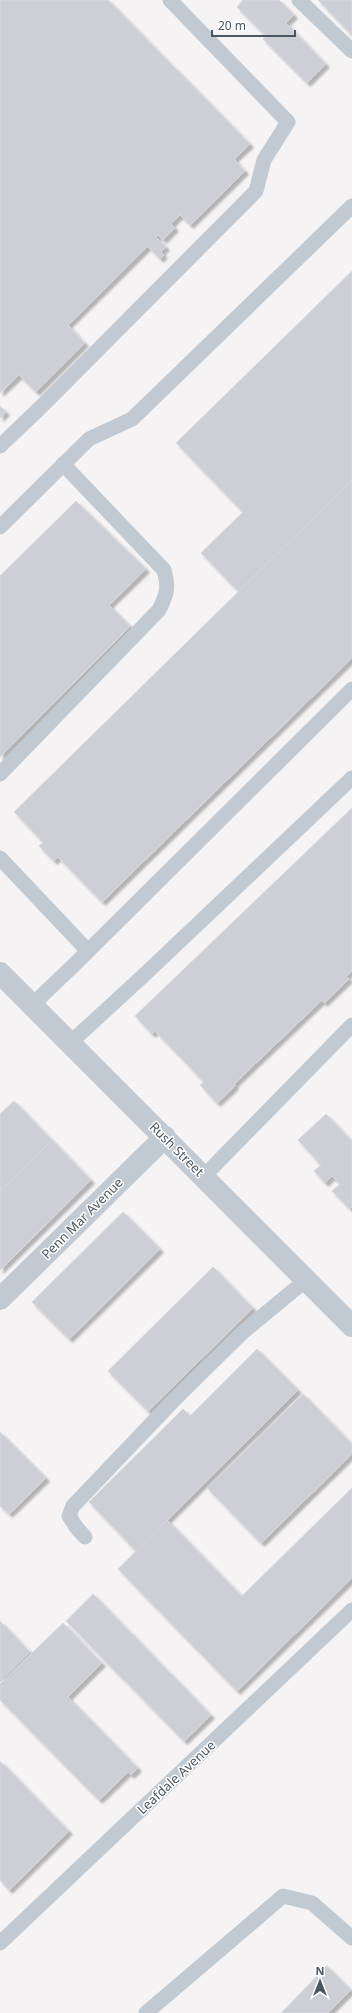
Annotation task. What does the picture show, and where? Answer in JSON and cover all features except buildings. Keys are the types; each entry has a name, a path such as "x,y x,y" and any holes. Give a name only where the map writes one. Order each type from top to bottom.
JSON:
{"street":[{"name":"Rush Street","path":"0,973 306,1280 351,1323"},
{"name":"Penn Mar Avenue","path":"0,1299 165,1137"}],"lane":[{"path":"0,446 44,404 256,191 264,160 288,122 170,0"},
{"path":"299,0 352,51"},
{"path":"0,527 89,439 132,420 352,206"},
{"path":"0,774 159,610 167,590 168,584 164,570 63,464"},
{"path":"32,1005 88,952 352,689"},
{"path":"70,1043 352,778"},
{"path":"0,858 88,952"},
{"path":"204,1176 352,1025"},
{"path":"85,1537 76,1527 70,1516 73,1506 174,1400 243,1332 306,1280"},
{"name":"Leafdale Avenue","path":"0,1943 352,1610"},
{"path":"146,2013 283,1896 312,1903 352,1938"}]}
